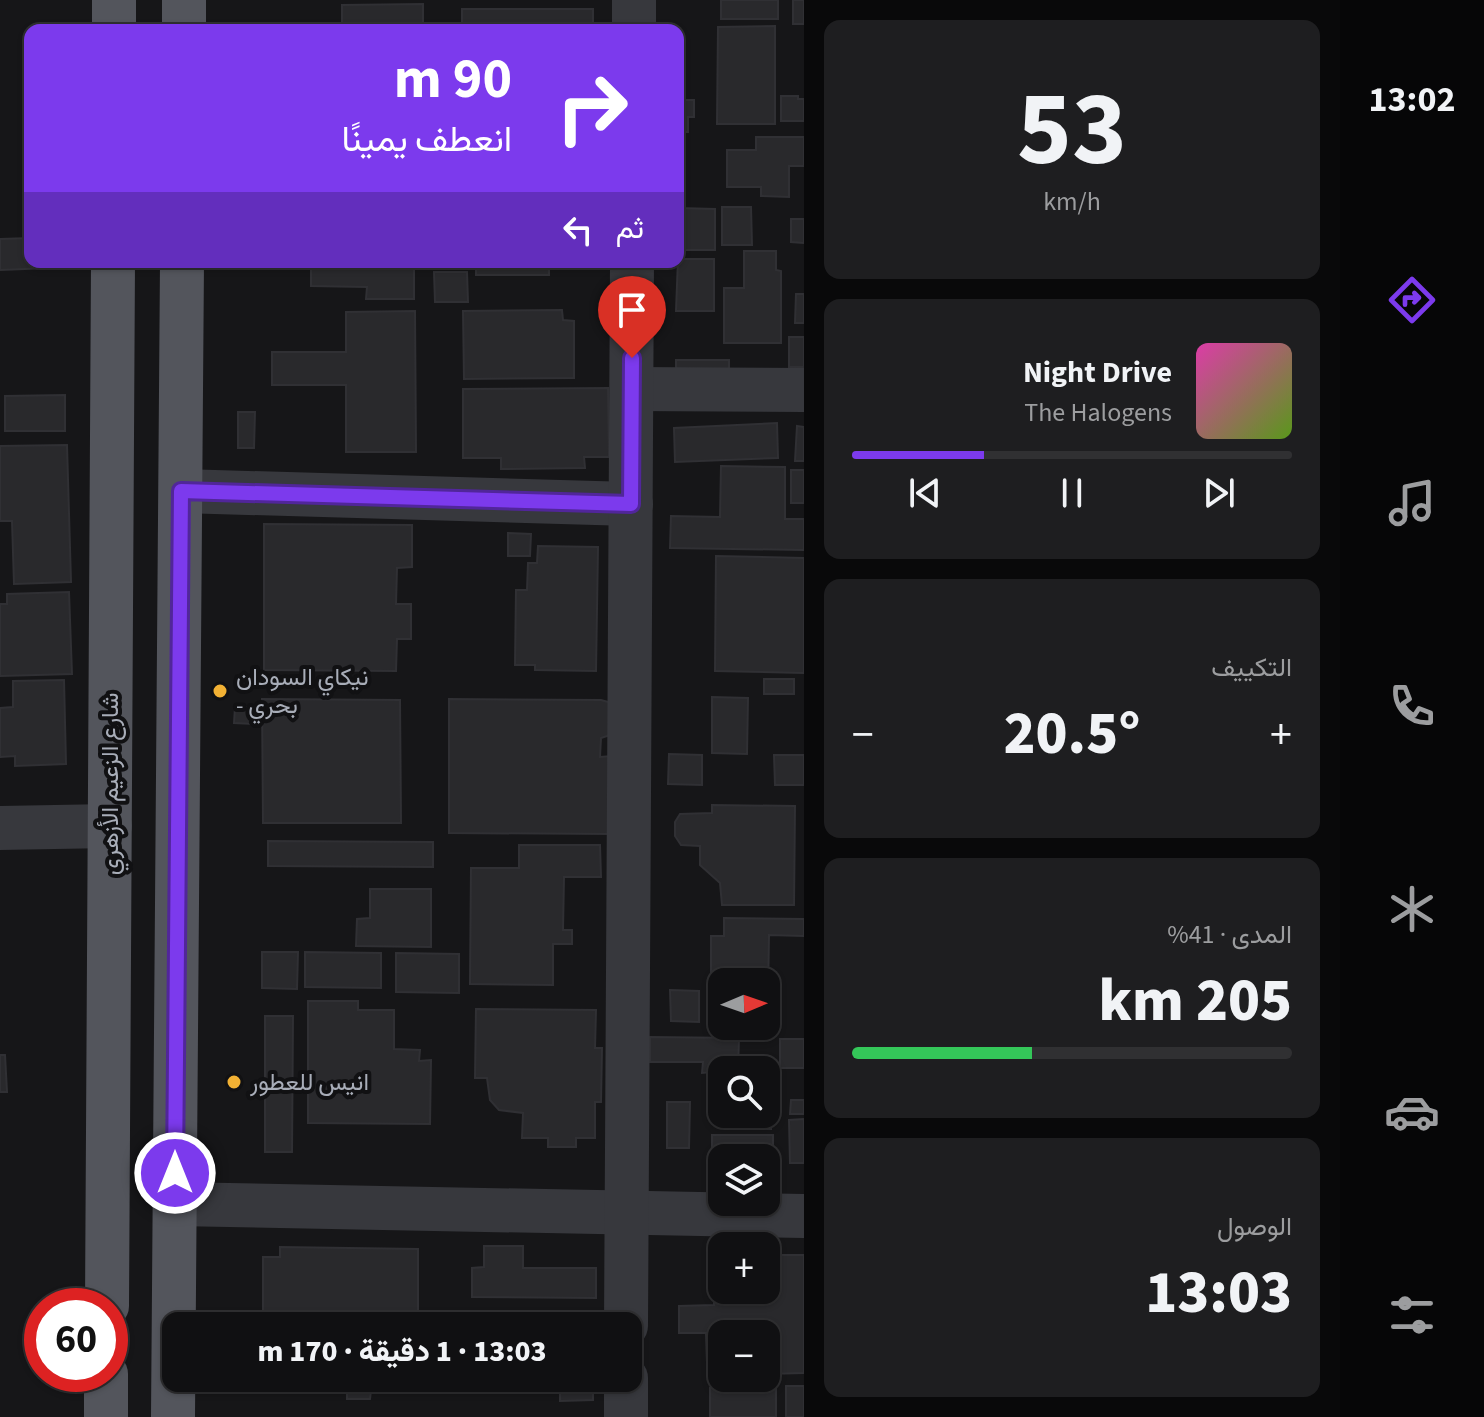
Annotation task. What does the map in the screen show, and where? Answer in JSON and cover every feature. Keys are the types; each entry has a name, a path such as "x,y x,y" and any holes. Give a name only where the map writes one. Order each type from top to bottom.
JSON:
{"main road":[{"path":"114,0 114,24"},
{"path":"184,0 184,24"},
{"name":"شارع الزعيم الأزهري","path":"107,1288 113,268"},
{"path":"173,1417 182,268"},
{"path":"106,1392 106,1417"}],"street":[{"path":"634,0 634,24"},
{"path":"626,1312 632,268"},
{"path":"632,389 804,390"},
{"path":"181,491 631,504"},
{"path":"0,828 110,826"},
{"path":"175,1204 804,1216"},
{"path":"626,1392 626,1417"}],"building":[{"path":"721,0 778,0 778,19 721,19"},
{"path":"793,0 804,0 804,24 793,24"},
{"path":"423,4 423,24 266,24 342,23 342,5"},
{"path":"462,9 593,9 593,24 462,24"},
{"path":"775,26 775,124 717,124 718,27"},
{"path":"781,96 804,99 804,121 781,121"},
{"path":"684,100 694,100 694,117 688,117 688,132 684,132"},
{"path":"756,137 804,137 804,166 789,166 789,197 761,196 761,187 727,187 727,150 756,150"},
{"path":"722,207 751,207 752,245 722,245"},
{"path":"684,208 715,209 715,250 684,250"},
{"path":"791,219 804,219 804,243 791,242"},
{"path":"24,238 24,268 49,268 0,270 0,239"},
{"path":"744,251 776,251 776,270 781,271 781,343 724,343 724,288 744,288"},
{"path":"684,259 714,259 714,311 676,311 678,268 684,268"},
{"path":"311,268 414,268 414,299 366,299 367,287 311,286"},
{"path":"476,268 549,268 549,275 476,275"},
{"path":"434,272 467,272 468,302 435,302"},
{"path":"796,294 804,294 804,323 795,323"},
{"path":"562,310 563,320 574,321 574,378 464,379 463,311"},
{"path":"415,311 416,452 346,452 346,385 272,385 272,352 346,352 346,312"},
{"path":"789,337 804,337 804,367 789,367"},
{"path":"676,360 729,360 729,380 676,379"},
{"path":"608,388 609,457 584,457 585,468 501,469 501,458 463,458 463,389"},
{"path":"65,395 65,431 5,431 5,396"},
{"path":"238,412 255,412 254,448 238,448"},
{"path":"777,423 778,458 675,462 674,428"},
{"path":"797,426 804,427 804,461 795,461"},
{"path":"67,445 71,582 14,584 12,521 0,521 0,446"},
{"path":"721,466 785,467 785,519 804,519 804,550 670,548 671,516 720,517"},
{"path":"791,470 804,470 804,503 791,503"},
{"path":"264,524 412,525 412,567 397,568 396,604 411,604 411,639 397,639 396,671 264,670"},
{"path":"508,533 531,534 530,556 508,556"},
{"path":"538,546 598,547 596,671 535,670 535,665 515,665 516,590 527,590 528,563 537,563"},
{"path":"716,556 804,558 804,673 715,671"},
{"path":"69,592 72,674 0,676 0,604 7,604 7,594"},
{"path":"764,679 794,679 794,694 764,694"},
{"path":"64,680 66,764 15,766 15,756 0,757 0,708 13,707 13,681"},
{"path":"712,697 748,698 747,754 712,753"},
{"path":"262,699 400,700 401,823 263,823"},
{"path":"449,699 601,700 612,703 613,734 601,738 600,757 611,756 611,834 449,833"},
{"path":"235,707 255,707 254,724 234,723"},
{"path":"669,754 702,755 702,785 668,784"},
{"path":"774,755 804,755 804,785 775,785"},
{"path":"712,805 795,806 794,905 722,905 720,883 700,865 700,846 681,845 675,836 675,822 680,814 712,813"},
{"path":"268,841 433,842 433,867 268,866"},
{"path":"519,845 600,845 601,877 564,877 563,930 572,930 572,944 553,944 553,985 470,984 471,868 519,868"},
{"path":"370,889 431,889 431,947 356,946 357,919 370,918"},
{"path":"724,918 804,919 804,936 769,935 768,968 711,968 711,936 724,936"},
{"path":"262,952 298,952 297,989 262,988"},
{"path":"305,952 381,953 381,988 305,987"},
{"path":"396,953 459,954 459,993 396,992"},
{"path":"670,990 699,991 699,1022 671,1021"},
{"path":"308,1001 358,1001 358,1010 394,1010 394,1049 420,1050 419,1061 431,1060 430,1124 308,1123"},
{"path":"476,1009 596,1010 595,1048 602,1048 601,1102 595,1102 595,1138 576,1138 576,1147 548,1147 548,1138 522,1138 523,1113 499,1110 490,1100 487,1078 475,1078"},
{"path":"265,1016 293,1016 292,1152 265,1152"},
{"path":"650,1037 739,1040 738,1056 708,1056 708,1072 702,1073 703,1062 650,1062"},
{"path":"804,1039 804,1068 780,1068 780,1040"},
{"path":"0,1055 5,1055 7,1092 0,1092"},
{"path":"791,1100 804,1100 804,1114 790,1114"},
{"path":"667,1102 690,1102 689,1148 667,1148"},
{"path":"804,1119 804,1163 790,1163 789,1120"},
{"path":"712,1135 773,1135 773,1144 712,1144"},
{"path":"484,1246 523,1246 523,1268 596,1268 596,1298 472,1297 472,1268 484,1267"},
{"path":"280,1247 418,1249 418,1312 263,1312 263,1257 280,1257"},
{"path":"780,1255 804,1255 804,1373 780,1374 780,1320 708,1320 707,1363 706,1333 679,1333 679,1306 780,1304"},
{"path":"786,1386 804,1386 804,1417 786,1417"},
{"path":"347,1392 371,1392 370,1399 347,1399"},
{"path":"560,1392 593,1392 593,1400 560,1401"},
{"path":"710,1392 776,1392 776,1417 710,1417"}],"place":[{"name":"نيكاي السودان - بحري","path":"220,691"},
{"name":"انيس للعطور","path":"234,1082"}],"route":[{"path":"175,1173 181,491 631,504 632,358"}]}
